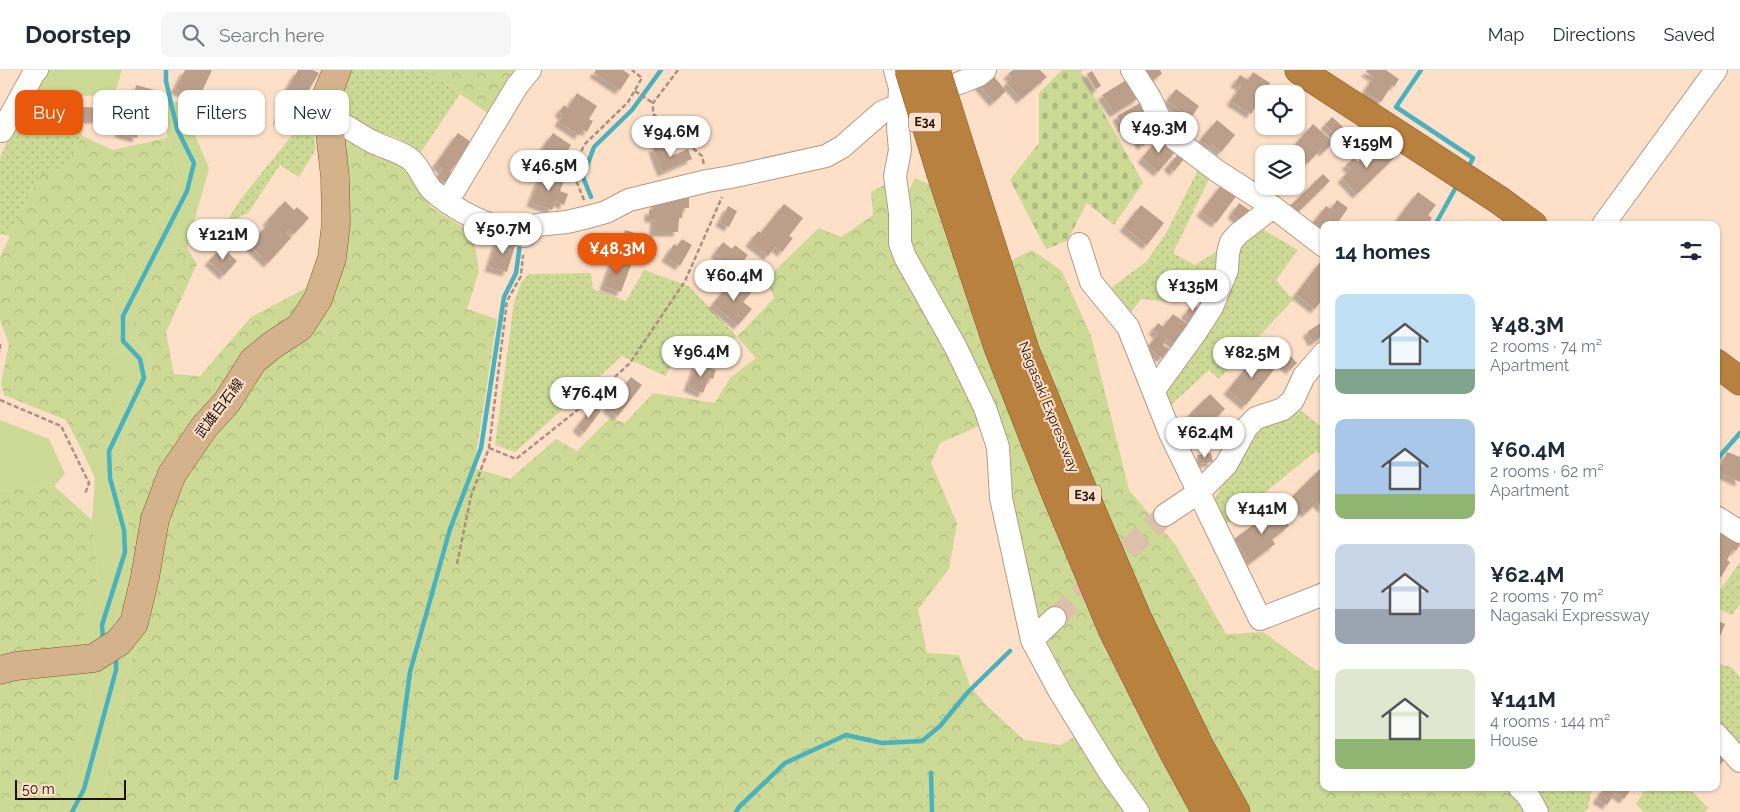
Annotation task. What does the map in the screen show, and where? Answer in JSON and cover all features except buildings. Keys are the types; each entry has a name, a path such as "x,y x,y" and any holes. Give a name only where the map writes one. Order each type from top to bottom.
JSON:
{"highway":[{"name":"Nagasaki Expressway","path":"909,70 998,348 1061,506 1112,629 1175,755 1206,812"},
{"name":"Nagasaki Expressway","path":"936,70 1026,350 1137,617 1199,745 1236,812"},
{"path":"1299,70 1499,200 1528,221"},
{"path":"1720,366 1740,381"}],"main road":[{"name":"武雄白石線","path":"328,90 335,71"},
{"name":"武雄白石線","path":"0,670 16,666 94,658 119,642 134,623 145,577 154,520 172,474 205,426 227,402 253,361 271,346 300,327 318,298 332,258 336,223 335,176 330,135"}],"street":[{"path":"2,131 37,70"},
{"path":"447,202 517,86 530,70"},
{"path":"895,70 900,88 898,128 900,150 895,176 900,213 900,243 904,257 955,346 986,408 998,447 1001,498 1032,640 1080,725 1110,773 1138,812"},
{"path":"349,127 373,142 399,151 412,160 430,188 447,202 498,228 524,236 537,225 567,222 588,217 606,212 629,200 707,181 826,156 842,147 882,112 962,82 979,75 985,70"},
{"path":"1132,70 1150,98 1163,126 1175,138 1217,171 1273,207 1320,243"},
{"path":"1606,221 1716,70"},
{"path":"1154,390 1212,307 1228,270 1228,252 1232,242 1238,234 1273,207"},
{"path":"1079,244 1091,282 1128,327 1170,432 1260,619 1320,596"},
{"path":"1165,516 1199,492 1226,465 1247,427 1256,418 1283,409 1293,400 1304,376 1320,358"},
{"path":"1720,520 1740,532"},
{"path":"1032,640 1055,618"},
{"path":"1720,738 1740,761"},
{"path":"1523,791 1537,812"}],"path":[{"path":"588,217 583,197 573,173 584,146 628,102 635,91 642,78 632,70"},
{"path":"678,70 653,104 653,114 702,156 707,181"},
{"path":"635,91 653,104"},
{"path":"489,448 516,459 590,400 630,363 684,281 731,177"},
{"path":"457,564 471,496 489,448 507,301 520,276 524,236"},
{"path":"0,344 0,352"},
{"path":"0,400 61,426 89,483 85,494"}],"green space":[{"path":"47,70 122,70 116,90 93,90 93,96 83,96 83,90 34,90"},
{"path":"352,70 426,70 460,94 419,155 398,138 361,126 349,113 349,90 341,90"},
{"path":"426,70 520,70 489,114"},
{"path":"1062,70 1083,70 1081,72 1143,183 1114,225 1087,203 1067,241 1046,249 1010,180 1039,143 1039,93"},
{"path":"168,101 178,102 178,135 195,135 209,168 187,248 163,250 135,338 149,354 151,382 114,470 133,542 128,584 114,625 133,652 100,812 55,812 67,786 94,676 78,631 98,579 92,520 95,478 82,450 100,448 107,347 114,304 180,181 167,138"},
{"path":"15,123 15,135 82,136 65,169 40,174 10,236 0,234 0,158"},
{"path":"292,135 314,135 316,149 299,177 280,165 248,213 226,223 240,200"},
{"path":"341,135 407,170 432,208 473,233 479,271 467,309 497,319 474,468 510,479 556,439 577,451 610,418 625,423 653,393 715,403 730,378 756,358 737,337 774,298 766,279 819,228 841,237 873,215 871,192 886,184 909,191 915,178 929,184 968,282 1032,250 1062,271 1091,336 1129,490 1175,544 1226,634 1263,632 1317,671 1320,671 1320,791 1513,791 1530,812 100,812 133,652 114,625 128,584 133,542 114,470 151,382 149,354 135,338 134,320 163,250 187,248 197,264 166,332 174,374 200,376 251,317 306,288 345,212","holes":["988,422 1045,638 1091,726 1061,745 1024,740 986,705 970,686 959,655 927,653 918,609 949,569 957,523 931,463 940,443"]},
{"path":"82,136 113,150 167,138 180,181 114,304 107,347 125,373 100,448 82,450 66,420 4,395 1,383 9,344 0,320 0,257 40,174 65,168"},
{"path":"1199,168 1211,175 1173,253 1195,265 1257,226 1298,250 1276,280 1293,300 1219,379 1209,370 1171,405 1166,391 1218,308 1187,291 1178,303 1141,299 1125,321 1107,291 1147,261 1166,233"},
{"path":"644,270 689,286 737,337 714,351 688,341 665,376 622,356 515,452 495,445 514,302 521,283 529,274 591,273 593,289 626,301"},
{"path":"1298,408 1320,426 1320,454 1316,451 1225,525 1211,505 1258,424"},
{"path":"0,420 49,439 65,474 54,486 0,491"},
{"path":"54,486 92,520 98,579 78,631 94,676 67,786 55,812 0,812 0,491"},
{"path":"1740,562 1740,604 1732,615 1720,610 1720,590"},
{"path":"1720,664 1731,667 1740,677 1740,750 1724,726 1720,724"},
{"path":"1529,791 1591,791 1588,809 1584,812 1543,812"},
{"path":"1644,791 1692,791 1708,808 1705,812 1644,812 1636,804"}],"waterway":[{"path":"103,641 102,625 125,552 124,530 110,478 109,451 144,378 140,359 123,341 123,316 187,191 194,163 177,129 166,81 166,70"},
{"path":"591,197 583,177 594,147 632,110 661,70"},
{"path":"1421,70 1396,107 1473,158 1469,166"},
{"path":"1437,221 1455,189"},
{"path":"396,778 410,672 450,529 481,448 504,297 516,273 520,244"},
{"path":"1720,456 1740,433"},
{"path":"736,812 785,763 846,735 882,743 922,741 940,726 968,692 1010,651"},
{"path":"72,812 84,789 116,670 116,657"},
{"path":"931,773 932,812"}],"tunnel":[{"path":"1055,618 1165,515"}]}
